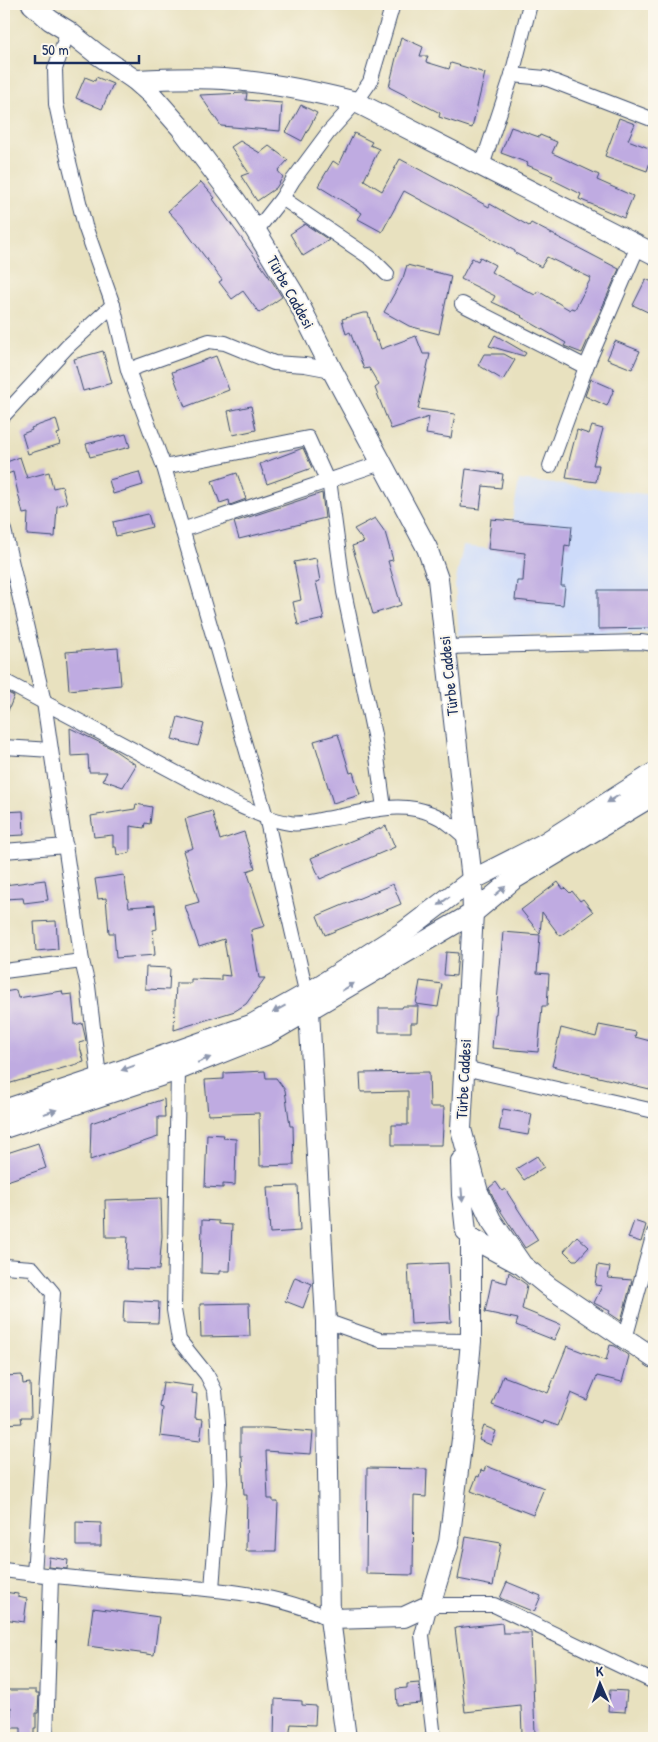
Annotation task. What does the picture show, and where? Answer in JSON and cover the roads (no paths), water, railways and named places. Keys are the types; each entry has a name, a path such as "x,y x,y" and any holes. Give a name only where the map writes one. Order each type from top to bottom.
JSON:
{"street":[{"name":"Türbe Caddesi","path":"32,4 50,20 135,80 165,109 256,231 294,294 332,370 427,548 438,579 472,880 473,913 460,1129 473,1178 491,1220 522,1265 549,1287 654,1358"},
{"name":"Türbe Caddesi","path":"49,4 68,31"},
{"path":"256,231 282,198 304,164 328,133 356,102 370,82 393,4"},
{"path":"482,166 512,75 530,4"},
{"path":"68,31 55,69 56,104 86,226 113,305 128,370 164,467 266,817 308,1002 326,1321 330,1619 346,1738"},
{"path":"512,75 545,78 622,106 654,120"},
{"path":"135,80 222,79 267,83 356,102 646,250 586,367 550,466"},
{"path":"282,198 372,259 387,274"},
{"path":"462,304 586,367"},
{"path":"4,415 67,347 113,305"},
{"path":"128,370 209,341 225,343 274,363 305,365 332,370"},
{"path":"164,467 308,438 330,486 344,592 374,736 384,808"},
{"path":"182,530 381,463"},
{"path":"4,530 44,702 82,961 88,986 100,1087"},
{"path":"445,647 641,642 654,644"},
{"path":"4,681 172,772 229,801 266,817 292,824 384,808 408,807 432,814 450,824 466,838"},
{"path":"4,747 51,750"},
{"path":"4,1110 178,1070 268,1034 472,880 543,844 654,773"},
{"path":"4,1128 308,1002 473,913 514,880 654,795"},
{"path":"4,851 66,846"},
{"path":"4,971 82,961"},
{"path":"464,1068 654,1111"},
{"path":"178,1070 174,1310 179,1340 207,1374 215,1391 220,1484 212,1589"},
{"path":"434,1738 422,1636 449,1542 462,1439 470,1341 471,1236 462,1196 460,1129"},
{"path":"471,1236 484,1240 488,1237 492,1229 491,1220"},
{"path":"625,1339 654,1233"},
{"path":"471,1236 522,1265"},
{"path":"4,1266 32,1268 53,1293 34,1574"},
{"path":"326,1321 380,1340 470,1341"},
{"path":"4,1570 51,1577 212,1589 280,1601 319,1613 330,1619 404,1616 430,1605 494,1605 654,1682"},
{"path":"46,1738 51,1577"}]}
